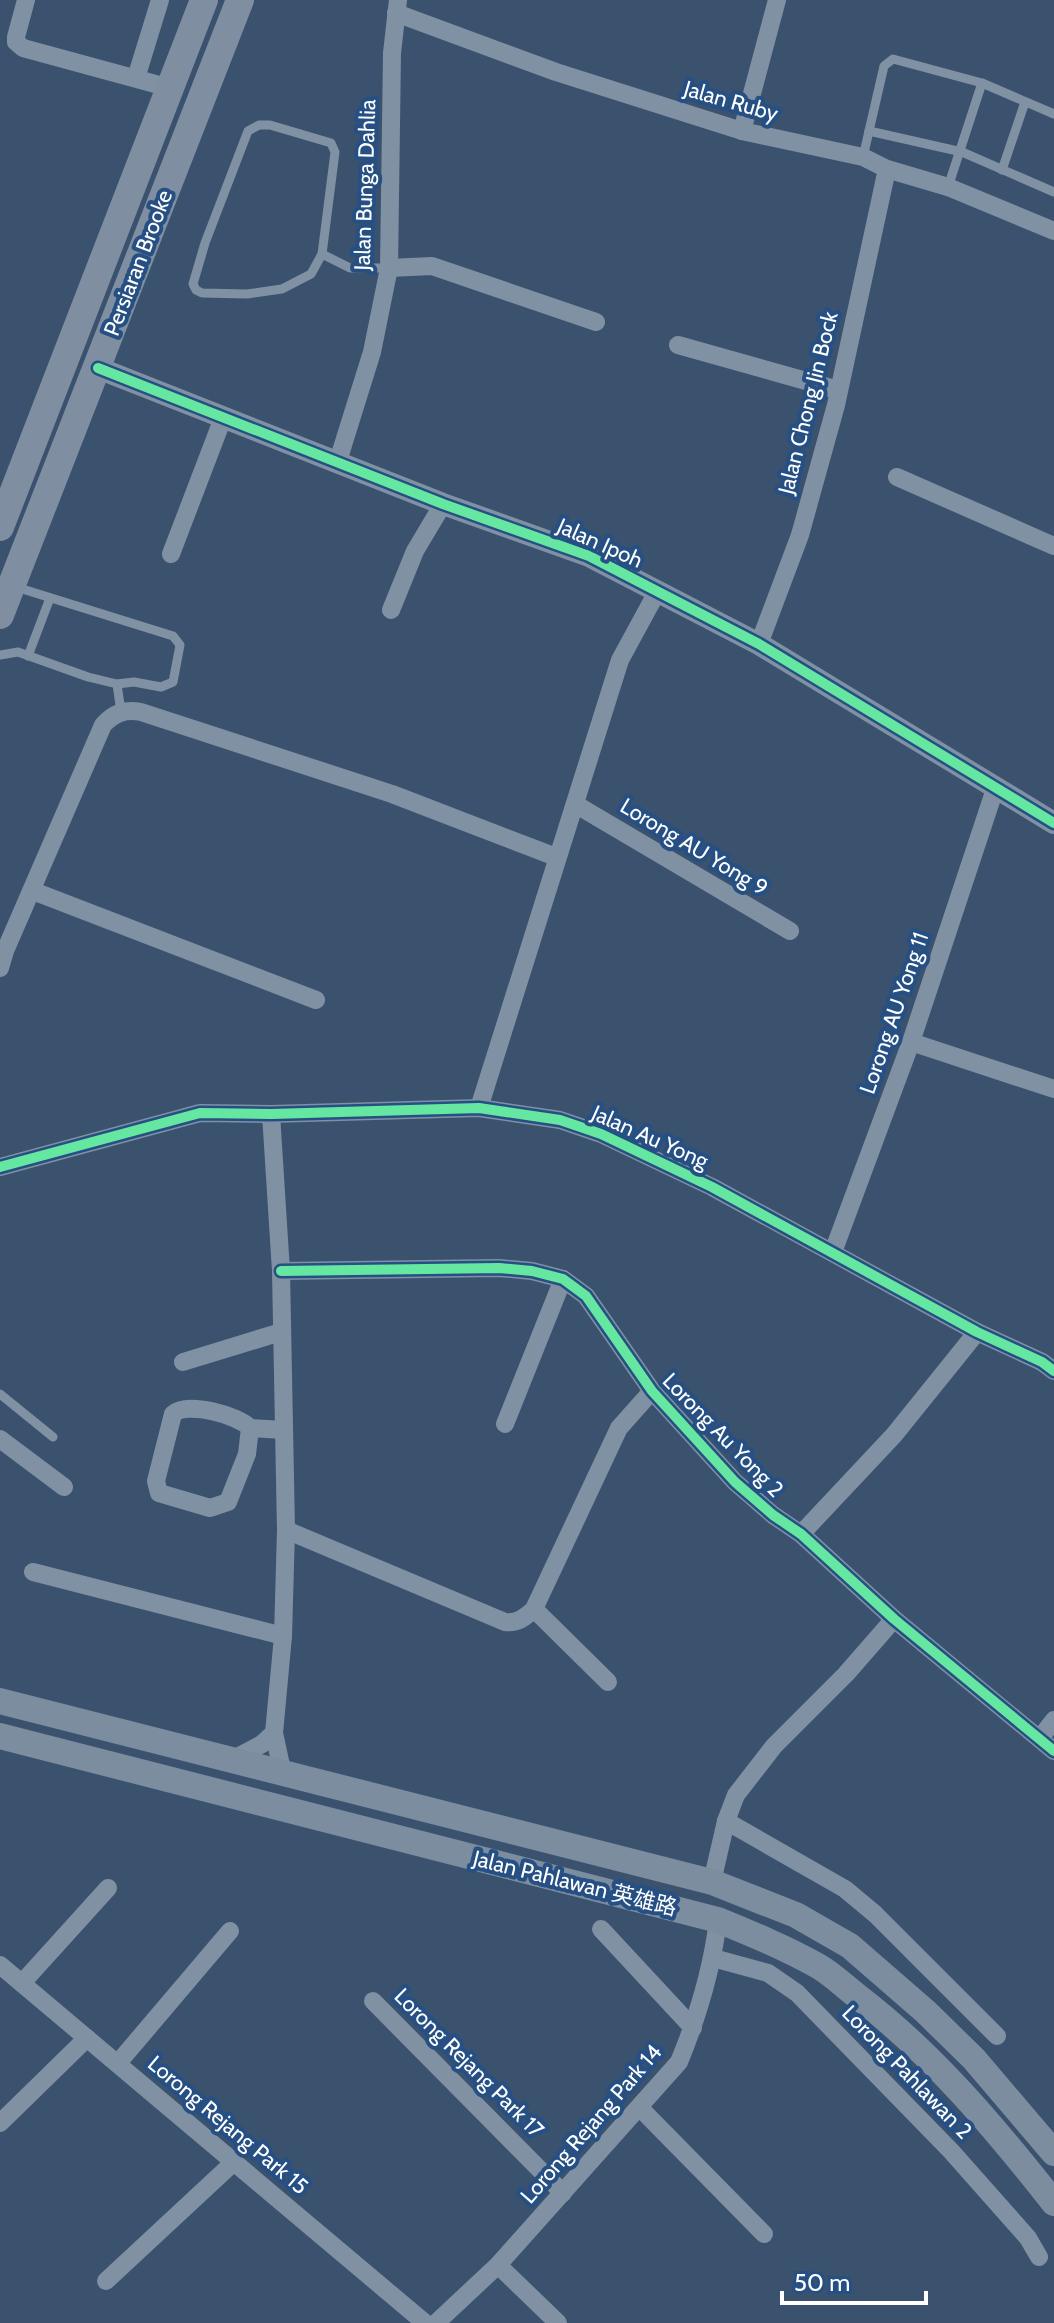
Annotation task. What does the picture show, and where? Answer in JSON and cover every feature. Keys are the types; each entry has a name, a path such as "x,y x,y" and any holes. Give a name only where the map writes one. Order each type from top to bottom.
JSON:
{"main road":[{"name":"Persiaran Brooke","path":"0,527 204,0"},
{"name":"Persiaran Brooke","path":"0,615 240,0"},
{"name":"Jalan Pahlawan 英雄路","path":"0,1701 712,1882 796,1915 850,1946 926,2012 974,2059 1054,2153"},
{"name":"Jalan Pahlawan 英雄路","path":"0,1736 718,1920 820,1967 890,2021 926,2053 1054,2203"}],"street":[{"path":"26,0 16,37 16,42 23,48 170,88"},
{"path":"136,78 160,0"},
{"path":"742,131 777,0"},
{"name":"Jalan Ruby","path":"397,6 556,72 742,131 863,157 887,169 948,187 1054,231"},
{"name":"Jalan Bunga Dahlia","path":"338,461 372,352 389,268 392,68 397,6"},
{"name":"Jalan Chong Jin Bock","path":"759,644 800,535 838,390 887,169"},
{"path":"389,268 432,266 596,322"},
{"path":"678,345 838,390"},
{"name":"Jalan Ipoh","path":"98,368 443,504 589,556 759,644 1054,823"},
{"path":"171,554 223,418"},
{"path":"897,477 1054,546"},
{"path":"391,610 415,551 443,504"},
{"path":"479,1108 620,660 657,592"},
{"path":"0,968 103,725 121,712 141,712 392,794 556,857"},
{"name":"Lorong AU Yong 11","path":"833,1252 911,1042 995,789"},
{"name":"Lorong AU Yong 9","path":"575,804 790,931"},
{"path":"33,891 316,1000"},
{"path":"911,1042 1054,1089"},
{"name":"Jalan Au Yong","path":"0,1167 200,1113 479,1108 560,1120 601,1134 712,1187 1054,1371"},
{"path":"271,1114 281,1271 286,1530 283,1636 274,1733 283,1775"},
{"name":"Lorong Au Yong 2","path":"281,1271 499,1268 532,1271 563,1279 586,1296 652,1391 735,1482 773,1515 801,1534 894,1619 1054,1751"},
{"path":"505,1424 563,1279"},
{"path":"183,1362 281,1332"},
{"path":"801,1534 894,1435 977,1332"},
{"path":"286,1530 505,1622 524,1618 534,1609 619,1428 652,1391"},
{"path":"250,1428 247,1454 228,1502 210,1508 159,1493 156,1481 173,1414 178,1409 190,1408 240,1419 250,1428 284,1430"},
{"path":"0,1439 64,1487"},
{"path":"33,1572 283,1636"},
{"path":"534,1609 608,1682"},
{"path":"712,1882 726,1821 736,1795 774,1746 856,1663 894,1619"},
{"path":"1040,1738 1054,1720"},
{"path":"230,1761 262,1744 274,1733"},
{"path":"726,1821 845,1889 885,1923 997,2036"},
{"path":"22,1983 108,1888"},
{"name":"Lorong Rejang Park 14","path":"436,2323 498,2265 679,2062 693,2028 713,1958 718,1920"},
{"path":"601,1929 693,2028"},
{"path":"118,2063 230,1931"},
{"name":"Lorong Pahlawan 2","path":"713,1958 768,1973 797,1993 951,2151 1028,2238 1039,2257"},
{"name":"Lorong Rejang Park 15","path":"0,1965 425,2323"},
{"name":"Lorong Rejang Park 17","path":"373,2001 563,2193"},
{"path":"0,2123 87,2038"},
{"path":"640,2108 764,2234"},
{"path":"106,2281 234,2162"},
{"path":"498,2265 558,2323"}],"lane":[{"path":"863,157 884,66 893,59 982,83 1054,114"},
{"path":"948,187 962,152 982,83"},
{"path":"1002,170 1025,102"},
{"path":"270,125 331,143 335,152 322,254 311,274 282,289 217,295 196,290 193,284 205,243 251,128 270,125"},
{"path":"869,131 962,152 1054,192"},
{"path":"322,254 350,268 389,268"},
{"path":"0,655 18,652 88,677 117,684 127,682 161,687 170,685 180,645 179,639 13,586"},
{"path":"28,656 50,598"},
{"path":"117,684 121,712"},
{"path":"0,1394 53,1437"}],"cycle path":[{"path":"98,368 443,504 589,556 759,644 1054,823"},
{"path":"0,1167 200,1113 479,1108 560,1120 601,1134 712,1187 1054,1371"},
{"path":"281,1271 499,1268 532,1271 563,1279 586,1296 652,1391 735,1482 773,1515 801,1534 894,1619 1054,1751"}]}
